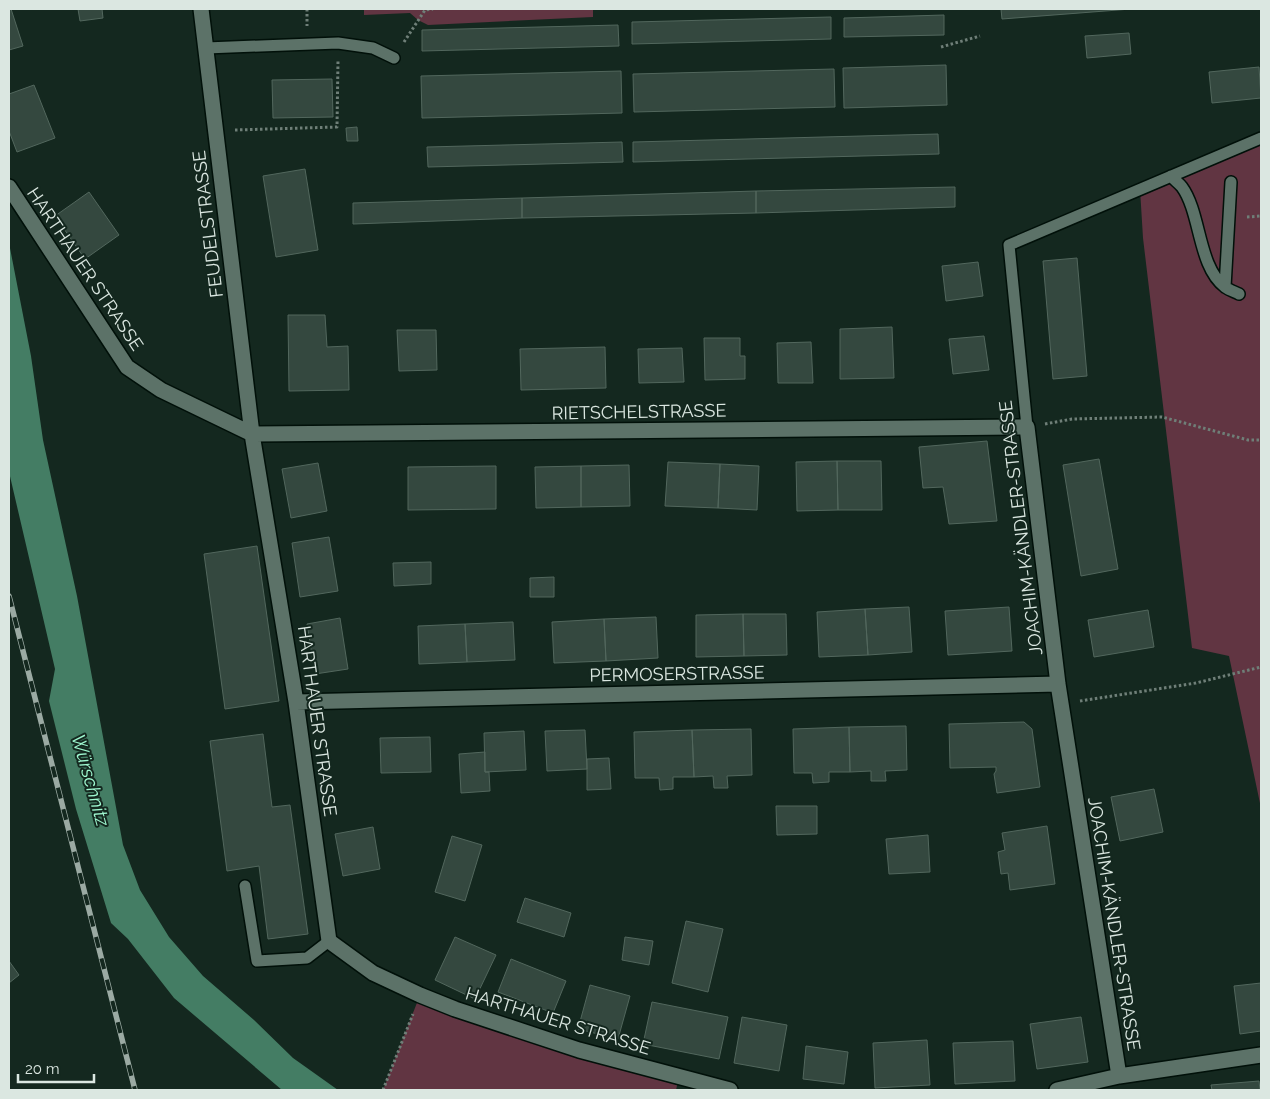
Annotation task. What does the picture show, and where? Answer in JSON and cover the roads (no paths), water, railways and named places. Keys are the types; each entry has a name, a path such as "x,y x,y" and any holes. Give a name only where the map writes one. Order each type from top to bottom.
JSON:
{"street":[{"name":"FEUDELSTRASSE","path":"201,9 252,434"},
{"name":"HARTHAUER STRASSE","path":"9,188 127,366 161,390 252,434 296,702 329,941 373,973 420,995 579,1050 730,1090"},
{"name":"RIETSCHELSTRASSE","path":"252,434 1027,427"},
{"name":"JOACHIM-KÄNDLER-STRASSE","path":"1027,427 1058,684 1119,1076"},
{"name":"PERMOSERSTRASSE","path":"296,702 1058,684"},
{"path":"1057,1090 1119,1076 1261,1055"}],"lane":[{"path":"206,48 338,43 373,48 394,58"},
{"name":"JOACHIM-KÄNDLER-STRASSE","path":"1027,427 1009,245 1261,138"},
{"path":"1171,176 1182,187 1188,198 1207,258 1214,273 1224,287 1239,294"},
{"path":"1224,287 1231,182"},
{"path":"245,886 257,961 307,958 329,941"}],"water":[{"name":"Würschnitz","path":"9,243 31,356 43,440 77,596 123,845 140,890 169,937 203,976 254,1020 293,1058 338,1090 282,1090 174,998 128,939 111,923 76,809 49,701 55,669 9,472"}],"railway":[{"path":"9,596 135,1090"}]}
